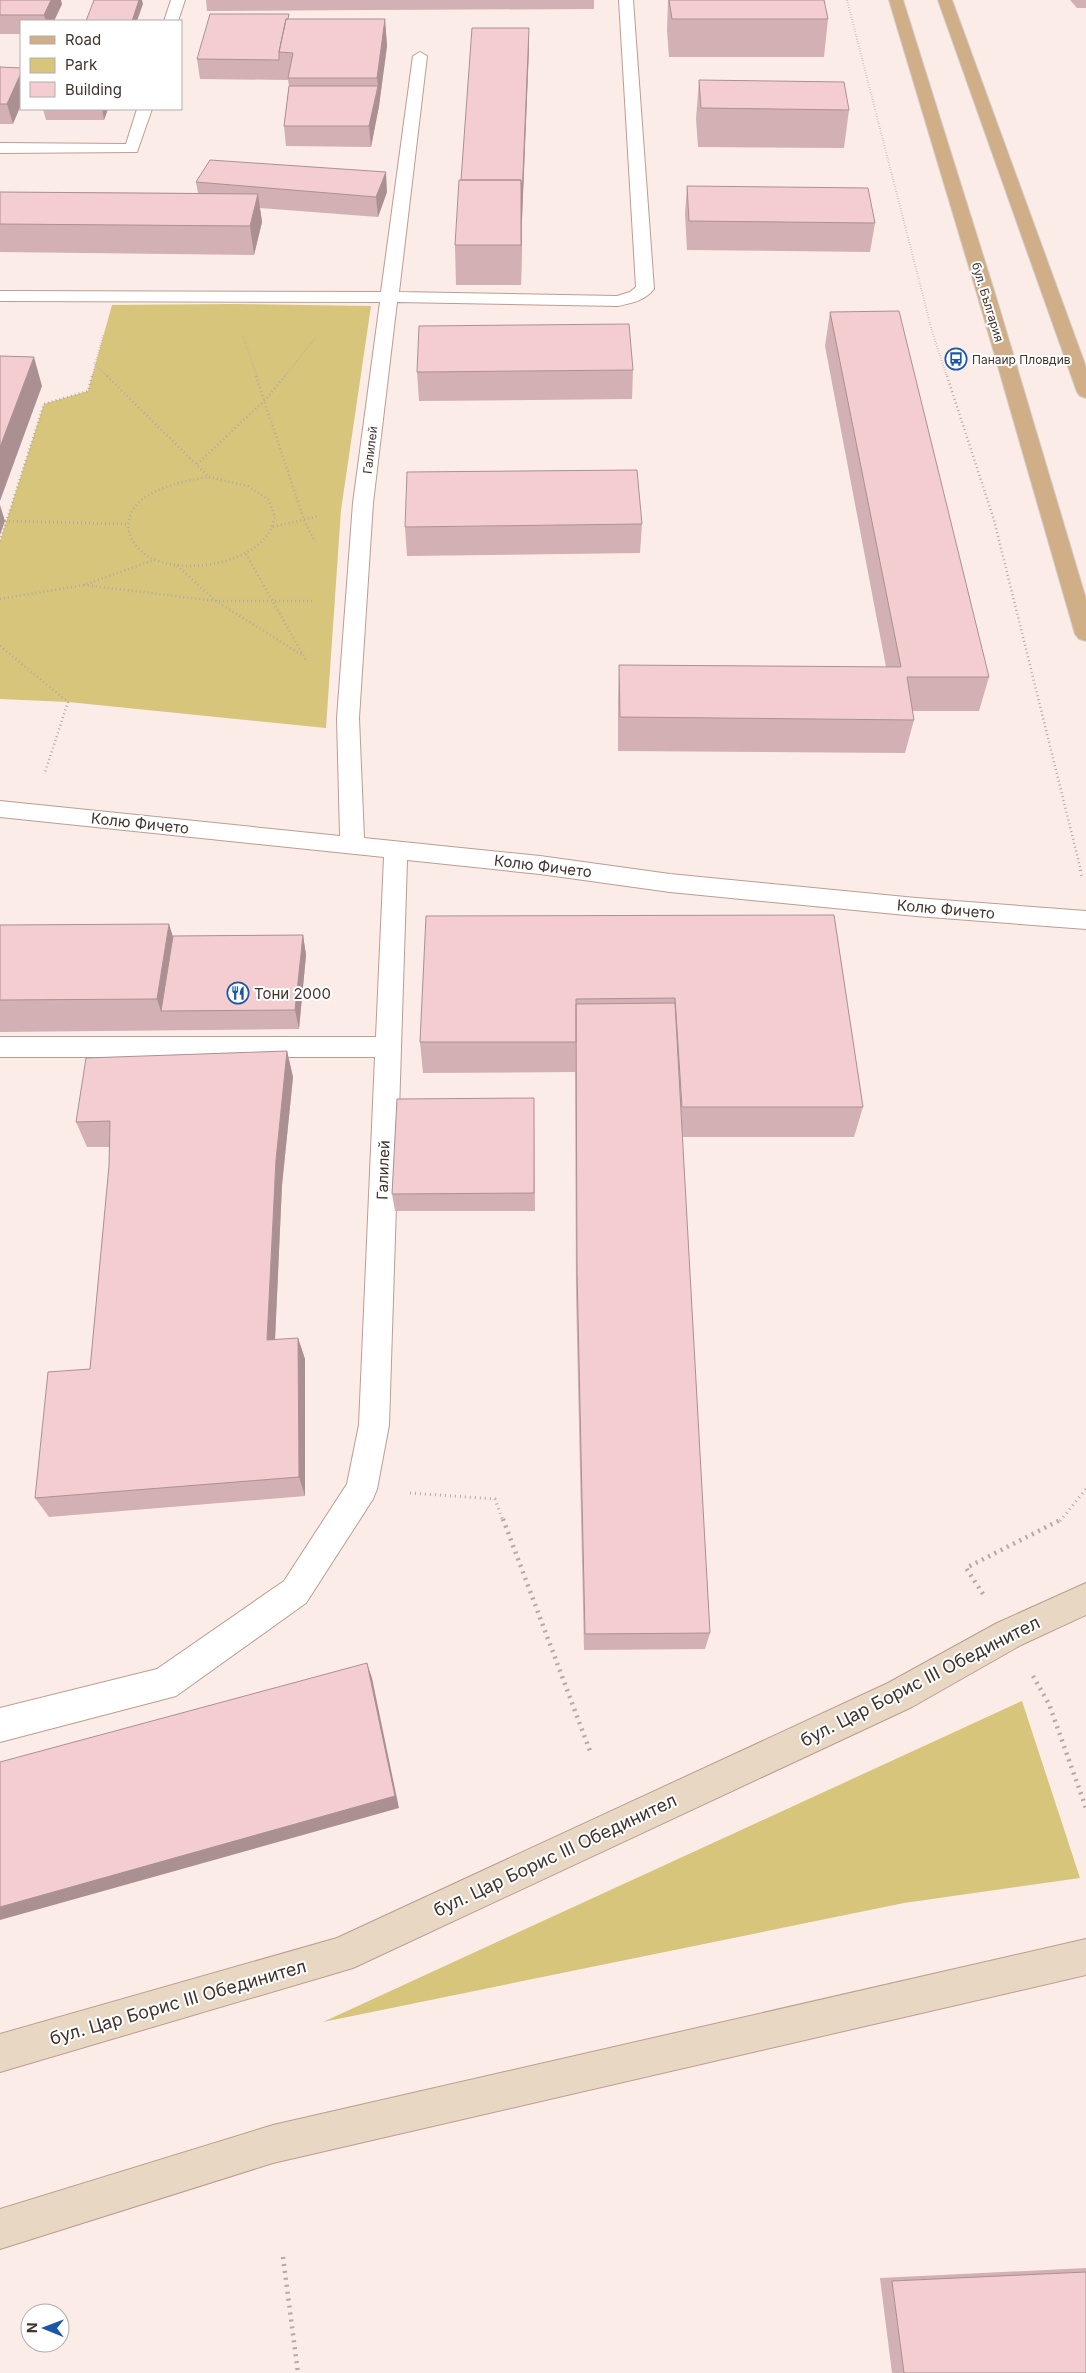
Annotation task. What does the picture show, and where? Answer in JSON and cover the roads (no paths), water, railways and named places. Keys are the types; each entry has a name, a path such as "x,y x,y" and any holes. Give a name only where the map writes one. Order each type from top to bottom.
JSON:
{"main road":[{"name":"бул. България","path":"896,0 984,287 1086,634"},
{"path":"945,0 1086,392"},
{"name":"бул. Цар Борис III Обединител","path":"0,2053 340,1955 900,1695 1009,1634 1086,1599"},
{"path":"0,2228 273,2144 1086,1957"}],"street":[{"path":"171,20 178,0"},
{"path":"0,296 389,297 618,300 636,296 645,289 626,0"},
{"name":"Галилей","path":"352,846 348,718 363,503 420,56"},
{"path":"0,148 132,148 144,110"},
{"name":"Колю Фичето","path":"0,809 540,865 670,883 906,906 1086,920"},
{"name":"Галилей","path":"0,1725 164,1684 295,1592 362,1489 374,1424 396,850"},
{"path":"0,1047 387,1047"}],"place":[{"name":"Панаир Пловдив","path":"956,359"},
{"name":"Тони 2000","path":"238,993"}]}
